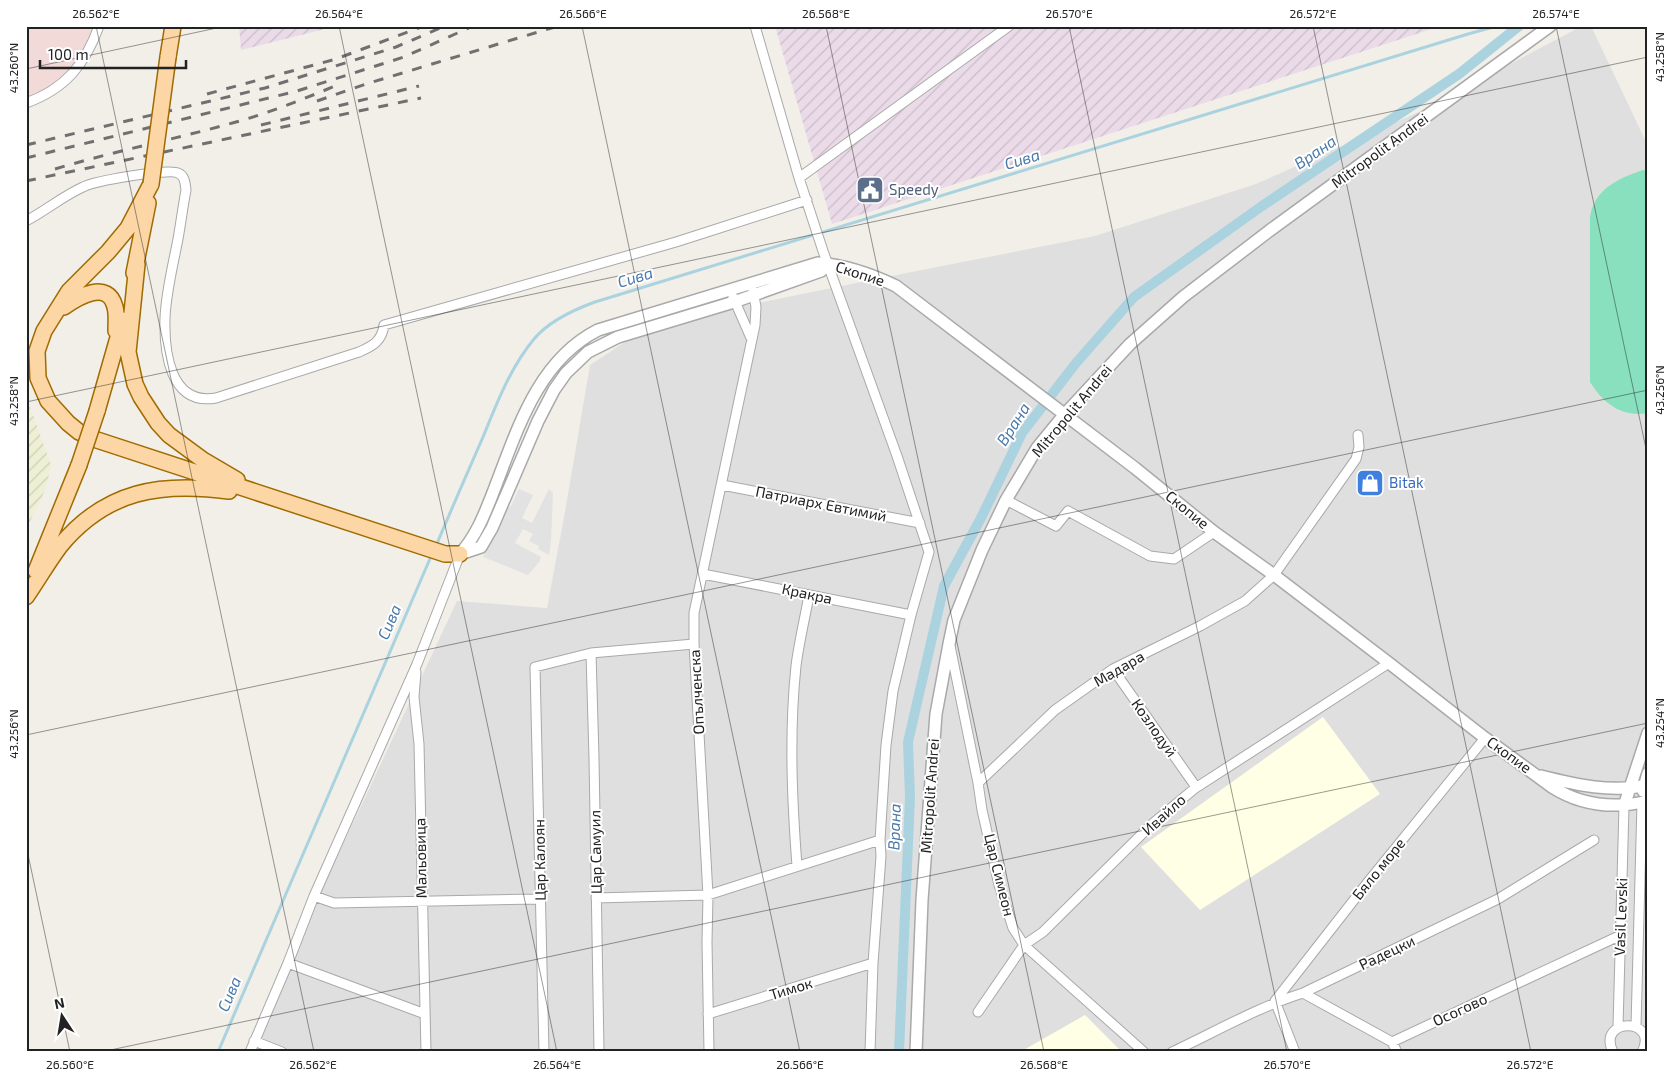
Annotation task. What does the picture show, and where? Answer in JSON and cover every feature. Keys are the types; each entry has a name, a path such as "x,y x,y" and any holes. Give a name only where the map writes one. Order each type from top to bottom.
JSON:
{"main road":[{"path":"26,597 79,465 117,342 136,264 151,184 173,26"},
{"path":"151,184 128,228 108,252 69,291 44,331 37,351 38,378 48,401 79,432 97,440 425,548 452,554"},
{"path":"136,264 128,352 135,384 141,397 158,423 169,435 203,460 262,495"},
{"path":"54,315 76,298 88,293 108,294 116,308 117,342"},
{"path":"26,597 59,547 71,534 94,514 120,500 146,491 172,487 202,487 262,495"}],"street":[{"path":"26,103 52,92 65,82 81,63 98,26"},
{"path":"755,26 799,178 823,251 929,552 893,691 886,745 880,840 881,856 873,963 870,1052"},
{"path":"799,178 1009,26"},
{"name":"Mitropolit Andrei","path":"916,1052 922,900 936,714 949,644 954,620 982,550 1006,500 1037,448 1062,413 1130,344 1183,297 1269,231 1550,26"},
{"path":"26,222 85,186 142,174 173,171 180,173 185,179 186,190 167,300 166,341 169,360 176,380 185,392 195,398 204,400 216,398 359,352 372,346 383,334 384,325 469,299 676,242 807,200"},
{"path":"250,1052 314,896 417,664 452,554 471,541 481,523 512,444 542,381 566,352 579,341 598,330 818,263 828,264"},
{"path":"452,554 472,551 481,547 492,528 538,420 554,390 566,373 588,352 618,337 734,302 821,271 828,264"},
{"name":"Скопие","path":"828,264 872,275 896,286 1135,468 1214,532 1274,575 1485,738 1564,795 1577,800 1608,806 1624,806 1645,802"},
{"name":"Опълченска","path":"710,1052 708,1014 708,895 694,644 694,613 756,315 754,295 750,284"},
{"path":"731,290 734,302 751,338"},
{"name":"Мадара","path":"978,783 1055,710 1113,669 1200,626 1245,601 1274,575 1356,459 1359,447 1358,435"},
{"name":"Патриарх Евтимий","path":"722,485 920,523"},
{"path":"1006,500 1056,526 1068,511 1150,556 1174,560 1214,532"},
{"name":"Кракра","path":"703,574 911,616"},
{"path":"797,866 792,796 792,724 796,666 809,595"},
{"path":"591,652 694,644"},
{"name":"Цар Симеон","path":"949,644 982,810 999,885 1013,928 1024,945 1144,1052"},
{"name":"Цар Калоян","path":"544,1052 536,668 591,652"},
{"name":"Цар Самуил","path":"591,652 599,1052"},
{"name":"Ивайло","path":"978,1012 1024,945 1043,932 1151,825 1196,787 1389,663"},
{"name":"Мальовица","path":"417,664 414,696 418,744 426,1052"},
{"name":"Козлодуй","path":"1113,669 1196,787"},
{"path":"1624,806 1628,788 1648,732"},
{"name":"Бяло море","path":"1275,1002 1368,882 1485,738"},
{"path":"1645,802 1648,773"},
{"name":"Скопие","path":"1537,776 1588,787 1618,790 1646,786"},
{"name":"Vasil Levski","path":"1642,1052 1645,1041 1644,1035 1636,1026 1645,802"},
{"name":"Vasil Levski","path":"1612,1049 1611,1036 1618,1027 1624,806"},
{"path":"596,898 708,895 880,840"},
{"name":"Радецки","path":"1172,1052 1275,1002 1303,993 1498,899 1594,840"},
{"path":"314,896 334,903 540,899"},
{"name":"Осогово","path":"1392,1042 1621,936"},
{"path":"288,963 425,1014"},
{"name":"Тимок","path":"708,1014 873,963"},
{"path":"1303,993 1392,1042 1397,1052"},
{"path":"1275,1002 1295,1052"},
{"path":"1618,1027 1624,1025 1636,1026"},
{"path":"254,1041 282,1052"},
{"path":"1602,1052 1612,1049"}],"shaded area":[{"path":"26,26 99,26 65,82 26,103"},
{"path":"239,26 337,26 241,50"},
{"path":"775,26 1441,26 832,224"},
{"path":"1582,26 1591,26 1648,146 1648,1052 246,1052 457,601 547,608 590,365 651,325 1095,236 1256,184 1421,111"},
{"path":"26,396 51,465 46,488 26,530"},
{"path":"519,489 533,495 522,518 532,523 549,489 553,493 549,555 538,549 539,546 529,541 533,534 523,529 515,543 541,557 528,575 483,557 508,504 509,507 511,506"},
{"path":"1323,717 1380,794 1200,910 1141,847"},
{"path":"1085,1015 1122,1052 1020,1052"}],"green space":[{"path":"1643,170 1648,171 1648,413 1639,414 1622,411 1614,407 1595,390 1590,382 1590,217 1592,207 1602,192 1617,181"}],"waterway":[{"name":"Сива","path":"436,546 511,374 534,339 554,321 570,312 595,302 1497,26"},
{"name":"Врана","path":"899,1052 910,797 908,742 944,586 981,518 1022,433 1076,363 1134,297 1262,206 1459,74 1519,26"},
{"name":"Сива","path":"218,1052 432,554"}],"railway":[{"path":"207,94 336,59 424,26"},
{"path":"26,145 265,88 396,47 445,26"},
{"path":"26,158 297,91 404,57 473,26"},
{"path":"317,101 366,84 558,26"},
{"path":"55,169 249,118 289,105 340,84"},
{"path":"261,125 419,86"},
{"path":"26,181 421,98"}],"place":[{"name":"Speedy","path":"870,190"},
{"name":"Bitak","path":"1370,483"}]}
